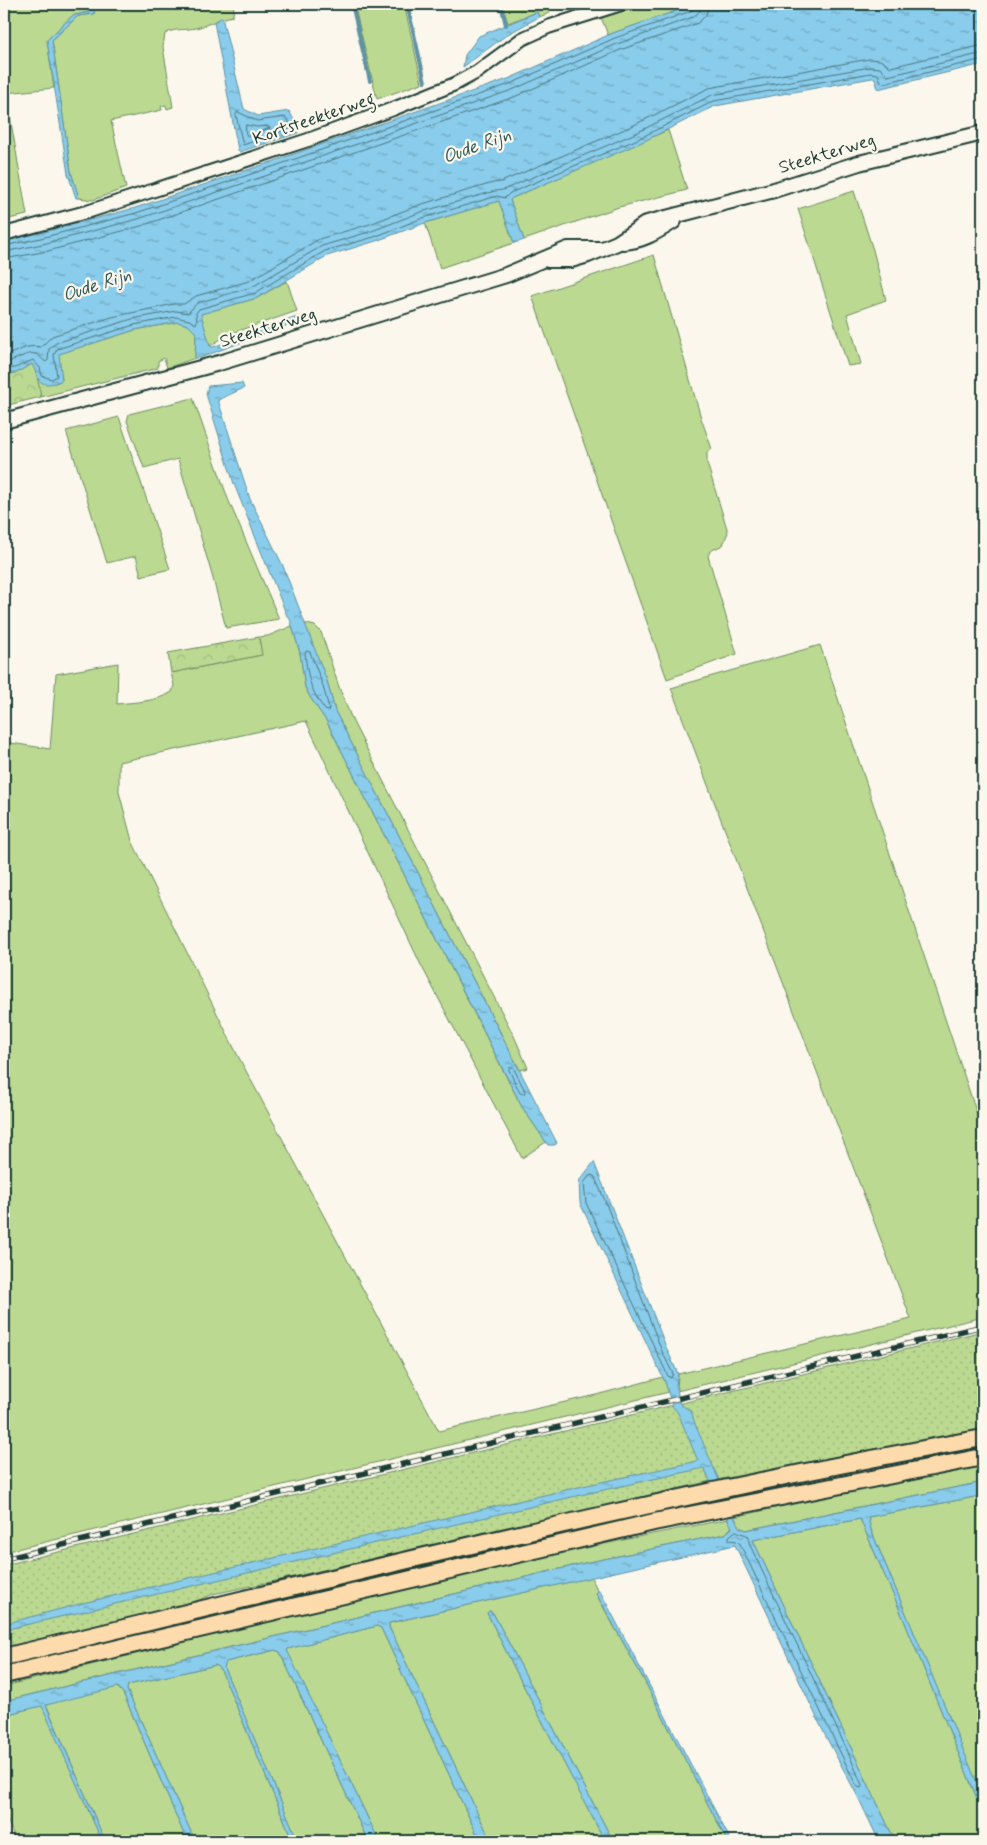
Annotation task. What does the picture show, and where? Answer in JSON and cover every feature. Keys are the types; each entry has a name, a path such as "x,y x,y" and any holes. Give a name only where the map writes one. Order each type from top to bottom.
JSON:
{"highway":[{"path":"4,1657 705,1493 983,1438"},
{"path":"4,1675 713,1509 983,1457"}],"main road":[{"name":"Steekterweg","path":"4,421 219,362 506,275 568,249 599,249 617,242 647,223 774,190 859,163 983,133"}],"street":[{"name":"Kortsteekterweg","path":"4,234 98,208 308,140 393,109 455,84 477,72 522,39 548,27 621,4"}],"green space":[{"path":"4,4 90,4 91,9 88,12 72,16 47,40 54,88 6,93 27,215 4,220"},
{"path":"94,4 153,4 156,7 157,4 212,4 178,7 234,4 233,16 200,27 174,30 165,34 163,47 173,107 167,109 166,105 161,106 162,110 111,121 126,188 93,200 79,198 71,172 52,40 78,16 94,14"},
{"path":"354,4 404,4 422,83 377,99"},
{"path":"502,4 556,4 548,7 550,13 539,17 537,12 508,23"},
{"path":"639,4 696,4 608,35 600,15"},
{"path":"668,130 687,190 619,207 524,240 510,200 512,198"},
{"path":"854,191 873,250 886,300 847,314 861,364 848,366 798,209"},
{"path":"499,201 514,243 440,268 425,223"},
{"path":"654,255 701,418 712,449 707,452 707,463 728,532 723,545 710,551 708,556 737,654 667,679 532,296"},
{"path":"287,281 297,311 227,335 210,346 200,314 257,298"},
{"path":"178,322 188,325 196,333 195,358 167,368 164,358 158,361 158,368 41,397 37,378 49,384 62,380 58,354 135,330"},
{"path":"32,364 36,370 41,397 4,406 4,373"},
{"path":"193,398 228,499 279,619 226,628 178,459 144,468 127,421 129,414"},
{"path":"119,417 170,569 141,576 136,556 107,563 66,431"},
{"path":"303,623 315,626 321,632 353,722 514,1036 528,1068 520,1070 335,711 327,681"},
{"path":"292,626 300,653 305,687 327,722 522,1107 546,1142 522,1158 420,963 306,721 119,762 119,792 132,841 238,1056 439,1431 596,1395 663,1377 669,1392 4,1552 4,742 50,749 56,674 118,663 117,704 152,700 172,692 174,685 171,673 261,655 259,637 268,636"},
{"path":"259,637 262,655 171,673 168,653"},
{"path":"820,645 983,1132 983,1317 677,1391 678,1374 911,1319 671,688"},
{"path":"983,1331 983,1430 711,1481 213,1594 185,1606 4,1649 4,1565"},
{"path":"983,1465 983,1482 746,1530 739,1527 734,1517 852,1491"},
{"path":"975,1497 978,1499 983,1512 983,1798 871,1530 868,1517"},
{"path":"729,1519 732,1527 725,1534 585,1563 4,1701 4,1686 547,1556"},
{"path":"860,1519 899,1608 983,1813 983,1841 895,1841 753,1540"},
{"path":"591,1577 598,1591 596,1594 644,1680 727,1841 613,1841 493,1613 489,1611 487,1613 518,1675 605,1841 491,1841 389,1627 389,1623"},
{"path":"377,1626 381,1628 480,1841 379,1841 287,1651 287,1649"},
{"path":"275,1650 280,1652 368,1841 298,1841 224,1668 225,1662"},
{"path":"216,1665 222,1672 293,1841 195,1841 127,1690 128,1685"},
{"path":"117,1687 123,1693 187,1841 105,1841 46,1704"},
{"path":"42,1705 102,1841 16,1841 4,1812 4,1715"}],"water":[{"path":"90,4 94,4 94,14 78,16 52,40 71,172 79,198 76,198 68,174 47,40 72,16 88,12 91,8"},
{"name":"Oude Rijn","path":"696,4 983,4 983,64 878,89 875,78 872,78 715,106 640,143 512,198 510,200 524,240 514,243 499,201 425,223 327,256 257,298 201,314 210,346 213,347 297,317 299,321 202,357 195,358 196,333 188,325 178,322 135,330 59,354 62,380 55,383 45,384 41,382 32,364 16,373 4,374 4,241 135,208 274,161 508,79 613,33"},
{"path":"537,12 539,17 508,34 463,67 465,55 479,36"},
{"path":"222,17 244,109 258,116 289,111 298,133 239,152 214,22"},
{"path":"242,383 244,388 218,400 250,499 283,566 327,681 335,711 557,1143 555,1145 548,1145 522,1107 327,722 305,687 300,653 290,619 287,616 234,484 206,394 208,386"},
{"path":"594,1162 678,1374 676,1385 680,1404 691,1411 739,1527 746,1530 983,1482 983,1512 978,1499 975,1497 868,1517 871,1530 983,1797 983,1813 899,1608 860,1519 753,1540 895,1841 879,1841 825,1735 735,1545 389,1623 389,1627 491,1841 480,1841 381,1628 377,1626 287,1650 379,1841 368,1841 280,1652 275,1650 226,1662 224,1668 298,1841 293,1841 222,1672 216,1665 128,1685 127,1690 195,1841 187,1841 123,1693 118,1687 46,1705 105,1841 102,1841 42,1706 4,1715 4,1701 585,1563 725,1534 732,1528 704,1468 585,1494 4,1630 4,1624 87,1602 698,1461 678,1413 672,1406 665,1382 580,1203 579,1181"},
{"path":"600,1591 731,1841 727,1841 644,1680 596,1593"},
{"path":"489,1611 493,1613 613,1841 605,1841 599,1830 518,1675 487,1613"}],"waterway":[{"path":"352,4 370,81"},
{"path":"407,4 425,82"},
{"path":"501,4 506,25"}],"railway":[{"path":"4,1559 983,1326"}]}
